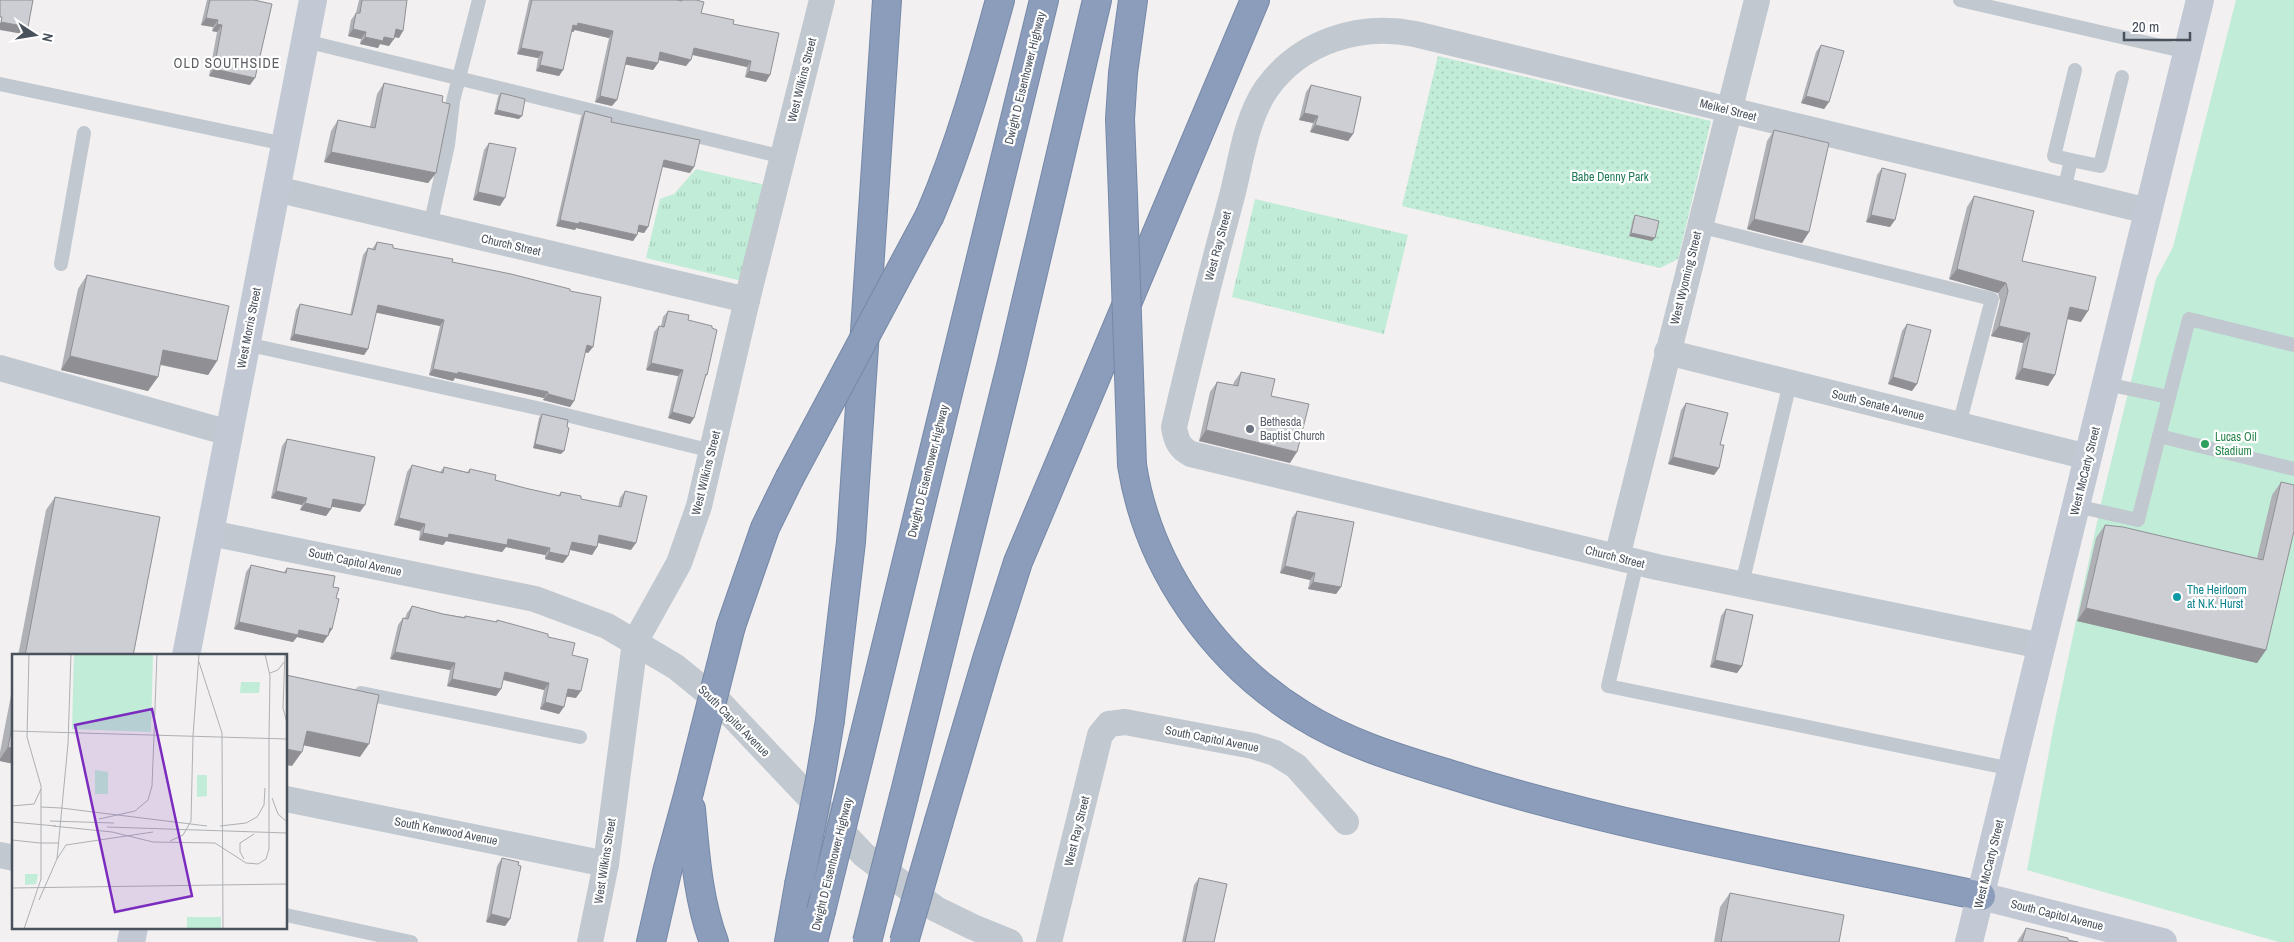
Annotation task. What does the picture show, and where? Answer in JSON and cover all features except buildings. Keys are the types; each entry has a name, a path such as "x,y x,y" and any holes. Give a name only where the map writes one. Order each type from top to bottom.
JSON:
{"highway":[{"path":"789,942 798,885 820,780 830,720 852,524 887,0"},
{"path":"651,942 667,872 731,626 765,528 789,479 930,215 950,170 1000,0"},
{"name":"Dwight D Eisenhower Highway","path":"813,942 1044,0"},
{"path":"867,942 1012,362 1097,0"},
{"path":"1133,0 1123,73 1120,119 1132,465 1135,484 1156,546 1179,592 1196,617 1236,663 1259,684 1300,714 1332,732 1382,753 1550,804 1981,896"},
{"path":"904,942 987,659 1018,562 1255,0"},
{"path":"689,792 699,882 704,911 714,942"}],"main road":[{"name":"West Morris Street","path":"186,654 313,0"},
{"name":"West McCarty Street","path":"1969,942 2200,0"},
{"name":"South Capitol Avenue","path":"1981,896 2162,942"}],"street":[{"name":"West Wyoming Street","path":"1627,560 1668,352 1758,0"},
{"name":"West Wilkins Street","path":"590,942 606,864 636,642 686,546 700,500 783,158 816,1"},
{"name":"Meikel Street","path":"1308,51 1327,41 1354,32 1375,30 1405,32 2148,212"},
{"name":"West Ray Street","path":"1191,454 1181,448 1177,442 1174,427 1201,312 1247,137 1257,106 1268,87 1298,57 1308,51"},
{"name":"Church Street","path":"276,189 747,300"},
{"name":"South Senate Avenue","path":"1668,352 2088,457"},
{"path":"0,368 229,433"},
{"name":"Church Street","path":"1191,454 1627,560 2042,646"},
{"name":"South Capitol Avenue","path":"210,533 535,599 581,614 636,642 683,672 720,703 864,855 936,909 1010,942"},
{"name":"South Capitol Avenue","path":"1109,724 1125,722 1253,746 1275,753 1296,766 1346,822"},
{"name":"West Ray Street","path":"1049,942 1100,735 1109,724"},
{"name":"South Kenwood Avenue","path":"288,799 606,864"}],"lane":[{"path":"430,226 448,144 453,100 479,0"},
{"path":"1960,0 2187,52"},
{"path":"305,41 460,77 783,158"},
{"path":"2075,70 2054,156 2100,166 2122,77"},
{"path":"0,84 285,144"},
{"path":"61,264 84,133"},
{"path":"2064,191 2071,160"},
{"path":"1700,226 1992,299 1959,425"},
{"path":"2076,506 2138,520 2189,319 2294,345"},
{"path":"246,344 546,410 712,450"},
{"path":"1742,584 1790,383"},
{"path":"2106,384 2169,397"},
{"path":"2159,436 2294,469"},
{"path":"1627,560 1608,686 2012,769"},
{"path":"343,689 580,737"},
{"path":"288,915 411,942"}],"green space":[{"name":"Lucas Oil Stadium","path":"2236,0 2294,0 2294,942 2279,942 2027,870 2054,725 2102,499 2156,279 2173,247"},
{"name":"Babe Denny Park","path":"1438,56 1711,121 1678,259 1660,268 1402,206"},
{"path":"696,169 765,185 742,281 646,258 660,199 674,194"},
{"path":"1255,199 1408,235 1384,334 1232,297"}],"place":[{"name":"Bethesda Baptist Church","path":"1250,429"},
{"name":"Lucas Oil Stadium","path":"2205,444"},
{"name":"The Heirloom at N.K. Hurst","path":"2177,597"}],"district":[{"name":"OLD SOUTHSIDE","path":"227,63"}]}
